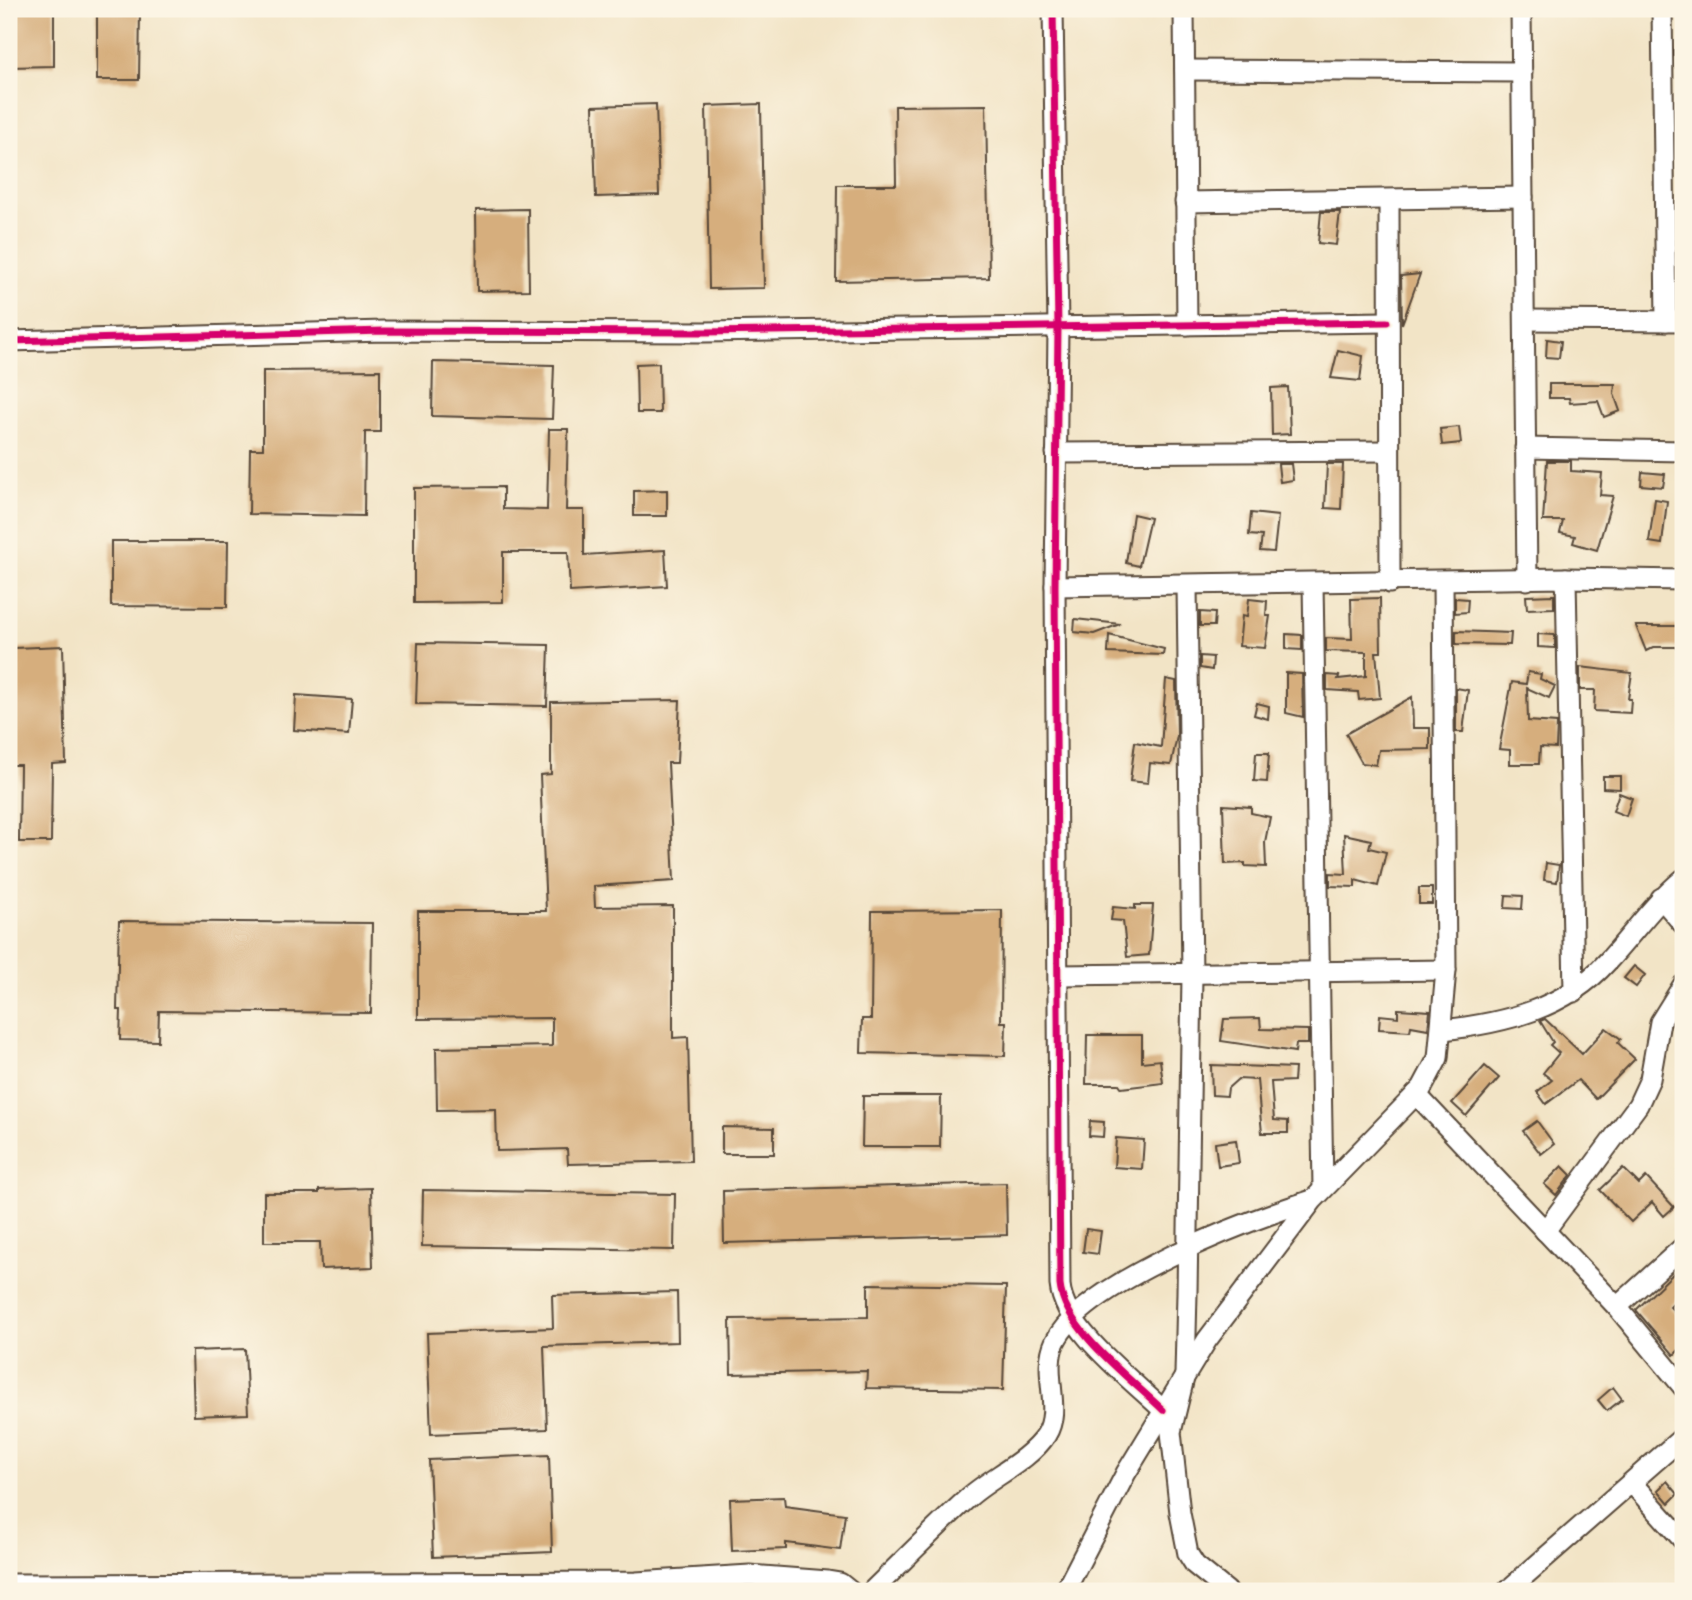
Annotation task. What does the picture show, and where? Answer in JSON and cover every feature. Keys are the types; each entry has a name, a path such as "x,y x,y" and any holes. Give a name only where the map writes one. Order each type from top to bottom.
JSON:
{"street":[{"path":"1053,9 1058,327 1055,586 1060,1284 1063,1303 1072,1318 1163,1410"},
{"path":"1184,9 1186,325"},
{"path":"1521,9 1527,580"},
{"path":"1525,320 1675,321 1674,63 1662,9"},
{"path":"1185,70 1522,72"},
{"path":"1185,202 1523,197"},
{"path":"1389,200 1387,322 1390,583"},
{"path":"9,341 384,331 704,332 1387,322"},
{"path":"1525,448 1683,451"},
{"path":"1056,453 1389,451"},
{"path":"1055,586 1390,583 1566,578 1683,580"},
{"path":"1566,578 1574,992"},
{"path":"1065,1591 1126,1473 1185,1374 1318,1194 1416,1094 1432,1074 1438,1058 1443,1030 1446,970 1443,581"},
{"path":"1313,583 1320,970 1318,1194"},
{"path":"1187,586 1192,975 1185,1374 1171,1432 1180,1513 1191,1560 1227,1591"},
{"path":"1443,1030 1512,1017 1550,1005 1574,992 1606,963 1661,898 1683,879"},
{"path":"1661,898 1683,924"},
{"path":"1059,975 1446,970"},
{"path":"1545,1231 1639,1105 1650,1079 1660,1022 1683,985"},
{"path":"1416,1094 1617,1307 1683,1387"},
{"path":"872,1591 967,1498 1045,1437 1052,1418 1048,1368 1051,1352 1072,1318 1105,1293 1186,1250 1318,1194"},
{"path":"1617,1307 1683,1247"},
{"path":"1519,1587 1683,1437"},
{"path":"1632,1483 1683,1540"},
{"path":"9,1584 54,1588 652,1586 750,1575 841,1583 850,1591"}],"building":[{"path":"9,9 54,9 54,66 9,67"},
{"path":"97,9 140,9 139,80 97,80"},
{"path":"656,104 659,195 596,197 593,106"},
{"path":"761,104 764,288 709,289 706,106"},
{"path":"986,105 989,278 836,281 837,185 896,185 895,106"},
{"path":"528,209 529,290 477,291 476,210"},
{"path":"1321,212 1340,212 1336,245 1318,243"},
{"path":"1420,274 1402,324 1401,276"},
{"path":"1547,339 1561,341 1559,358 1546,357"},
{"path":"1338,350 1363,356 1360,381 1331,378"},
{"path":"433,362 554,365 552,419 432,416"},
{"path":"659,363 660,413 637,413 636,364"},
{"path":"380,370 380,432 365,432 364,516 249,514 250,449 263,449 263,371"},
{"path":"1549,384 1615,384 1614,394 1620,411 1604,417 1598,401 1570,403 1569,398 1549,398"},
{"path":"1288,387 1290,434 1272,435 1271,388"},
{"path":"1459,427 1461,443 1442,445 1440,429"},
{"path":"549,429 568,429 566,510 584,510 584,555 665,550 667,586 570,592 568,552 503,552 503,602 414,603 414,488 503,487 503,509 547,510"},
{"path":"1547,461 1571,461 1571,471 1602,473 1600,495 1613,496 1597,550 1573,543 1575,536 1560,533 1563,521 1543,521"},
{"path":"1278,464 1291,464 1293,480 1280,482"},
{"path":"1327,464 1343,464 1341,509 1325,508"},
{"path":"1642,472 1665,474 1663,487 1641,485"},
{"path":"667,490 667,516 634,516 634,491"},
{"path":"1655,499 1667,501 1662,544 1649,542"},
{"path":"1251,513 1278,516 1274,552 1260,551 1262,536 1249,535"},
{"path":"1133,514 1150,518 1139,566 1126,563"},
{"path":"111,541 228,541 227,607 111,606"},
{"path":"1554,595 1554,608 1527,609 1526,596"},
{"path":"1380,598 1381,652 1376,652 1380,698 1359,700 1358,692 1327,690 1327,675 1339,676 1338,679 1366,676 1366,652 1326,651 1326,638 1352,639 1351,599"},
{"path":"1455,598 1468,599 1467,612 1455,613"},
{"path":"1249,599 1267,601 1266,616 1270,616 1265,648 1239,646 1242,616 1247,617"},
{"path":"1200,612 1215,613 1214,626 1200,626"},
{"path":"1075,619 1120,624 1094,634 1074,632"},
{"path":"1636,626 1682,626 1682,647 1654,647 1646,651"},
{"path":"1456,631 1511,633 1510,645 1456,644"},
{"path":"1286,634 1302,635 1302,650 1286,649"},
{"path":"1538,634 1555,635 1555,648 1538,647"},
{"path":"1109,635 1164,649 1163,655 1108,653"},
{"path":"418,643 549,645 547,706 416,704"},
{"path":"63,646 66,763 52,764 51,842 19,842 20,765 9,765 9,688 14,688 14,648"},
{"path":"1200,656 1213,657 1212,670 1200,668"},
{"path":"1580,667 1632,673 1628,699 1631,699 1630,713 1594,711 1595,690 1580,690"},
{"path":"1528,672 1541,674 1540,679 1555,686 1549,698 1527,688 1528,721 1557,723 1556,748 1540,747 1539,764 1510,764 1510,750 1499,749 1512,682 1526,684"},
{"path":"1286,673 1302,674 1303,717 1286,713"},
{"path":"1166,679 1176,681 1177,736 1171,765 1150,763 1148,783 1130,781 1135,742 1161,747"},
{"path":"1456,688 1468,690 1463,732 1456,732"},
{"path":"296,695 352,699 349,734 294,730"},
{"path":"1412,697 1413,728 1430,728 1430,749 1379,750 1376,765 1362,763 1346,734"},
{"path":"680,700 677,763 668,763 674,881 594,886 595,907 673,906 673,1038 688,1037 691,1161 568,1164 567,1149 497,1151 496,1109 437,1110 436,1048 552,1046 552,1018 418,1019 418,911 546,911 540,775 551,774 551,702"},
{"path":"1257,703 1269,706 1268,719 1254,715"},
{"path":"1256,753 1269,753 1267,782 1254,781"},
{"path":"1603,776 1620,776 1620,789 1603,788"},
{"path":"1619,793 1632,798 1626,816 1613,811"},
{"path":"1223,805 1251,807 1251,813 1270,817 1265,842 1266,867 1245,866 1245,863 1225,864"},
{"path":"1344,834 1371,840 1369,848 1386,852 1378,886 1355,880 1355,887 1330,886 1330,873 1346,874"},
{"path":"1546,863 1559,865 1557,882 1544,880"},
{"path":"1419,888 1432,888 1432,904 1419,904"},
{"path":"1506,895 1523,896 1522,909 1505,908"},
{"path":"1135,905 1153,905 1149,955 1127,957 1123,921 1111,920 1113,907 1135,909"},
{"path":"1002,910 1001,1022 1006,1022 1005,1056 861,1053 862,1019 871,1019 872,911"},
{"path":"119,921 372,923 371,1013 159,1011 158,1041 120,1040 121,1010 117,1010"},
{"path":"1634,966 1645,975 1636,987 1624,978"},
{"path":"1398,1009 1430,1011 1428,1029 1411,1026 1410,1031 1379,1029 1380,1015 1398,1017"},
{"path":"1260,1018 1261,1029 1308,1030 1308,1044 1296,1044 1295,1052 1221,1041 1224,1019"},
{"path":"1545,1019 1582,1054 1606,1028 1621,1039 1618,1043 1635,1059 1596,1099 1578,1080 1546,1104 1537,1092 1552,1080 1543,1073 1559,1053 1550,1045 1553,1042 1540,1021"},
{"path":"1087,1035 1142,1035 1142,1062 1160,1060 1163,1083 1122,1088 1119,1084 1086,1084"},
{"path":"1211,1065 1295,1068 1294,1081 1271,1082 1274,1120 1288,1121 1288,1133 1262,1133 1257,1080 1238,1079 1228,1088 1227,1096 1212,1095"},
{"path":"1485,1066 1499,1078 1466,1116 1452,1103"},
{"path":"863,1096 941,1096 940,1147 862,1147"},
{"path":"1090,1121 1104,1122 1103,1137 1089,1136"},
{"path":"1537,1121 1554,1144 1541,1154 1523,1131"},
{"path":"722,1127 774,1128 774,1154 722,1154"},
{"path":"1116,1138 1144,1140 1142,1169 1114,1167"},
{"path":"1236,1140 1239,1163 1218,1166 1215,1143"},
{"path":"1562,1166 1571,1175 1556,1195 1544,1184"},
{"path":"1623,1168 1639,1184 1646,1177 1674,1207 1664,1216 1652,1202 1631,1222 1600,1190"},
{"path":"1006,1183 1007,1235 724,1243 723,1191"},
{"path":"371,1188 373,1267 321,1269 320,1242 264,1242 264,1193 319,1193 319,1190"},
{"path":"423,1190 675,1194 674,1250 422,1246"},
{"path":"1086,1229 1101,1231 1098,1254 1083,1252"},
{"path":"1683,1264 1683,1294 1670,1307 1683,1320 1683,1346 1674,1355 1636,1310"},
{"path":"868,1284 1006,1286 1003,1390 866,1388 867,1371 731,1374 730,1319 868,1317"},
{"path":"677,1292 678,1342 544,1346 547,1429 431,1434 427,1333 553,1328 552,1295"},
{"path":"245,1349 248,1414 194,1416 192,1351"},
{"path":"1613,1387 1622,1399 1607,1411 1598,1400"},
{"path":"549,1455 552,1552 433,1557 429,1460"},
{"path":"1667,1481 1678,1494 1669,1503 1658,1490"},
{"path":"784,1497 785,1506 845,1514 840,1550 786,1543 786,1549 732,1551 730,1499"}],"cycle path":[{"path":"1053,9 1058,327 1055,586 1060,1285 1064,1302 1086,1336 1163,1410"},
{"path":"9,341 384,331 704,332 1387,322"}]}
